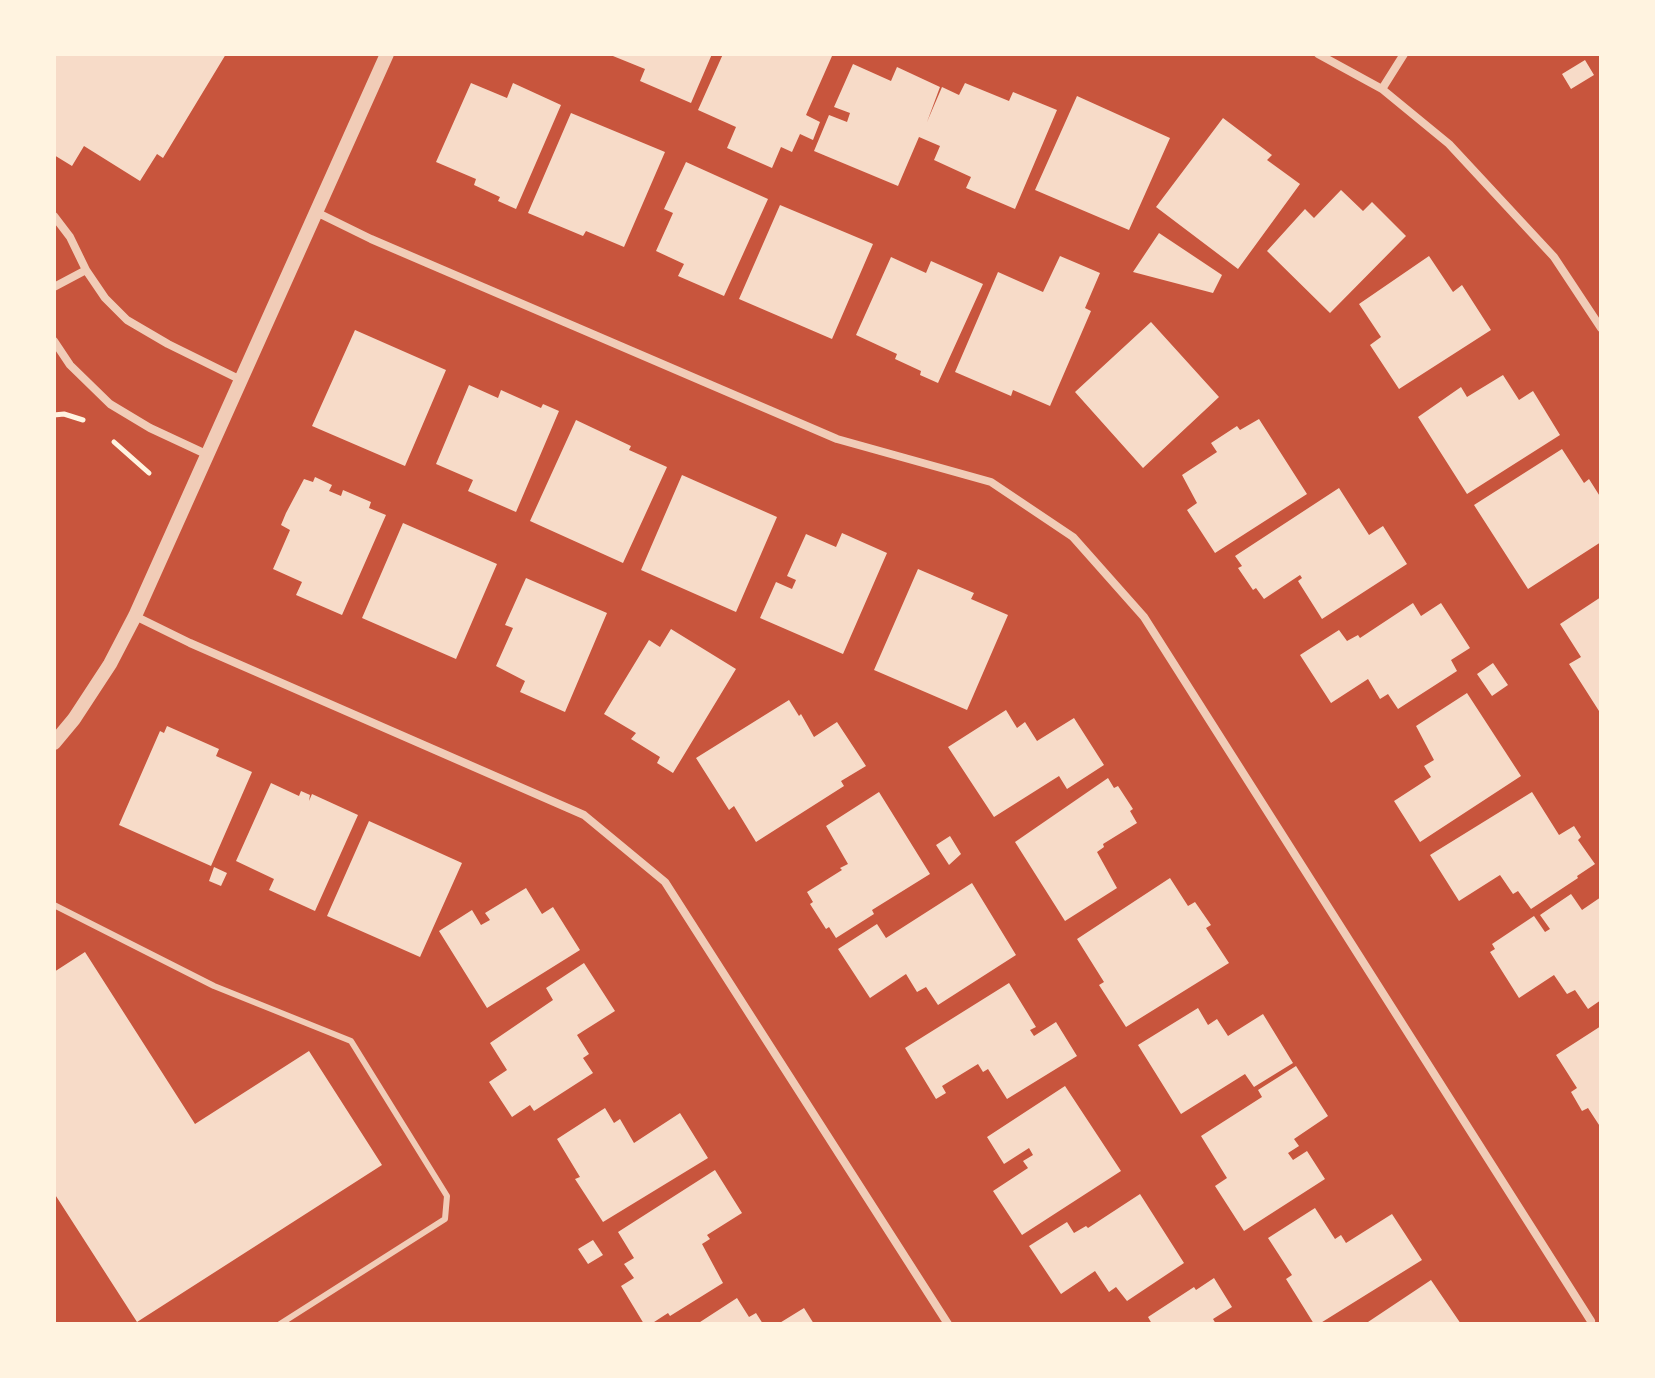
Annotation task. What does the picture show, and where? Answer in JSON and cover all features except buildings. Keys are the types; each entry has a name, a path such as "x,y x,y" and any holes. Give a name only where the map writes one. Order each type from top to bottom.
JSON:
{"street":[{"path":"54,743 74,719 110,664 135,616 387,54"},
{"path":"1318,54 1382,89 1449,144 1554,257 1601,328"},
{"path":"1382,89 1404,54"},
{"path":"316,212 371,239 837,439 991,482 1073,537 1144,617 1590,1323 1601,1317"},
{"path":"54,216 70,237 86,270 105,298 127,320 241,380"},
{"path":"54,287 86,270"},
{"path":"54,341 70,365 110,404 150,428 208,455"},
{"path":"135,616 584,815 665,882 948,1324"}],"lane":[{"path":"54,905 214,986 351,1041 447,1196 445,1219 280,1324"}],"path":[{"path":"54,415 81,419 93,427"},
{"path":"104,433 149,473"}]}
